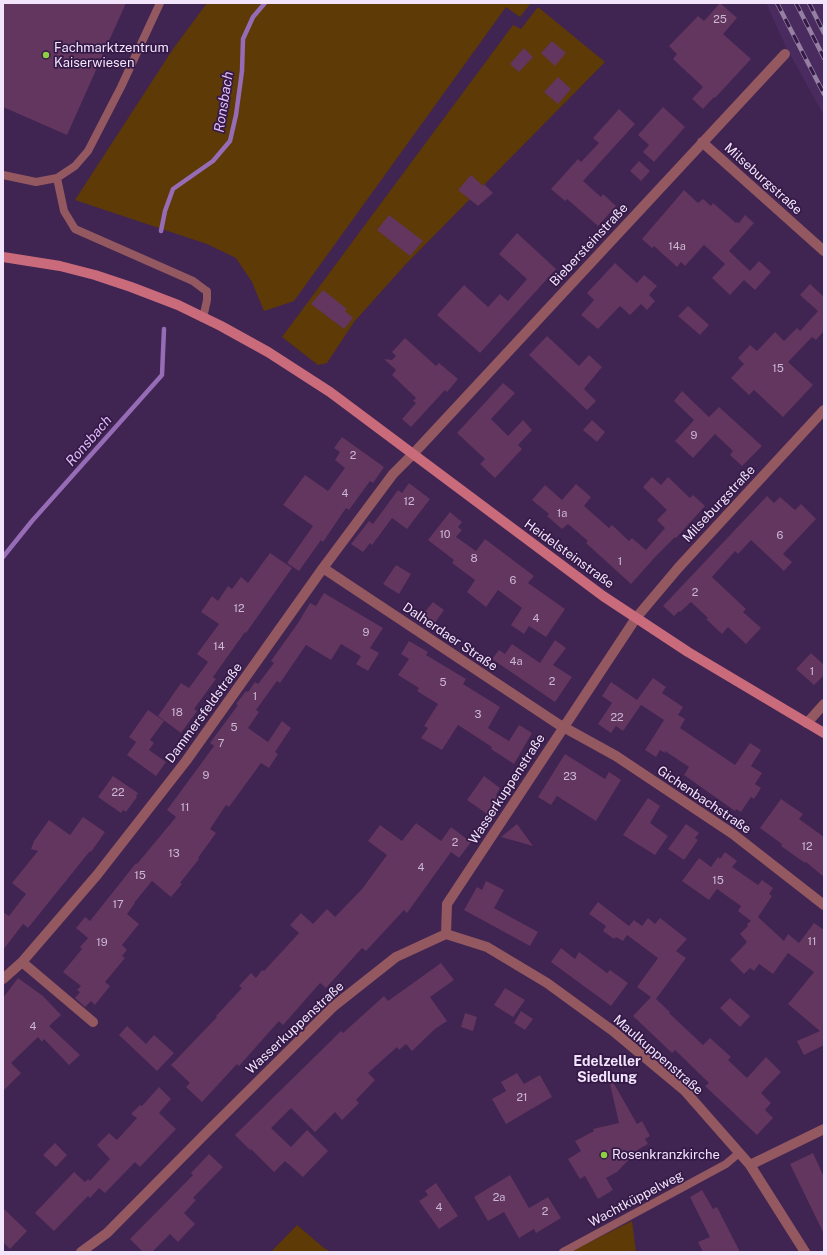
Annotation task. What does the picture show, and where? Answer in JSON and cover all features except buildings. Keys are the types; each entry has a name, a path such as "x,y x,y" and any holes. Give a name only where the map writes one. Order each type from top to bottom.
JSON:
{"main road":[{"name":"Heidelsteinstraße","path":"3,257 60,266 95,275 178,305 235,334 330,392 414,453 466,495 603,596 694,656 824,733"}],"street":[{"name":"Biebersteinstraße","path":"414,453 785,54"},
{"name":"Milseburgstraße","path":"702,142 824,251"},
{"name":"Milseburgstraße","path":"636,618 679,567 824,410"},
{"name":"Dammersfeldstraße","path":"3,979 22,962 97,875 186,761 323,568 393,474 414,453"},
{"name":"Dalherdaer Straße","path":"323,568 563,727"},
{"name":"Wasserkuppenstraße","path":"81,1252 107,1233 334,1006 396,957 446,934 447,904 636,618"},
{"path":"807,723 824,704"},
{"name":"Gichenbachstraße","path":"563,727 616,756 733,834 824,905"},
{"name":"Maulkuppenstraße","path":"446,934 487,946 547,983 607,1027 685,1092 750,1165 805,1252"},
{"path":"22,962 93,1022"},
{"path":"750,1165 824,1129"}],"lane":[{"path":"3,175 36,182 57,178 75,166 88,151 121,87 160,3"},
{"path":"57,178 64,211 75,229 193,281 205,290 207,294 203,318"},
{"name":"Wachtküppelweg","path":"563,1252 726,1164 739,1153"}],"shaded area":[{"path":"207,3 531,3 520,17 506,7 294,301 264,311 252,282 236,258 207,244 75,200 173,49"},
{"path":"766,3 824,3 824,116 785,45"},
{"path":"538,7 605,62 405,265 354,322 327,363 318,365 282,337 513,25 521,29"},
{"path":"632,1221 636,1252 570,1252"},
{"path":"297,1225 324,1248 331,1252 271,1252"}],"waterway":[{"name":"Ronsbach","path":"161,231 165,211 173,189 213,161 230,141 236,115 242,71 243,39 253,17 265,3"},
{"name":"Ronsbach","path":"3,557 32,521 162,375 164,329"}],"railway":[{"path":"777,3 824,94"},
{"path":"796,3 824,58"},
{"path":"809,3 824,33"}],"place":[{"name":"Fachmarktzentrum Kaiserwiesen","path":"46,55"},
{"name":"Rosenkranzkirche","path":"604,1155"}],"district":[{"name":"Edelzeller Siedlung","path":"607,1070"}]}
